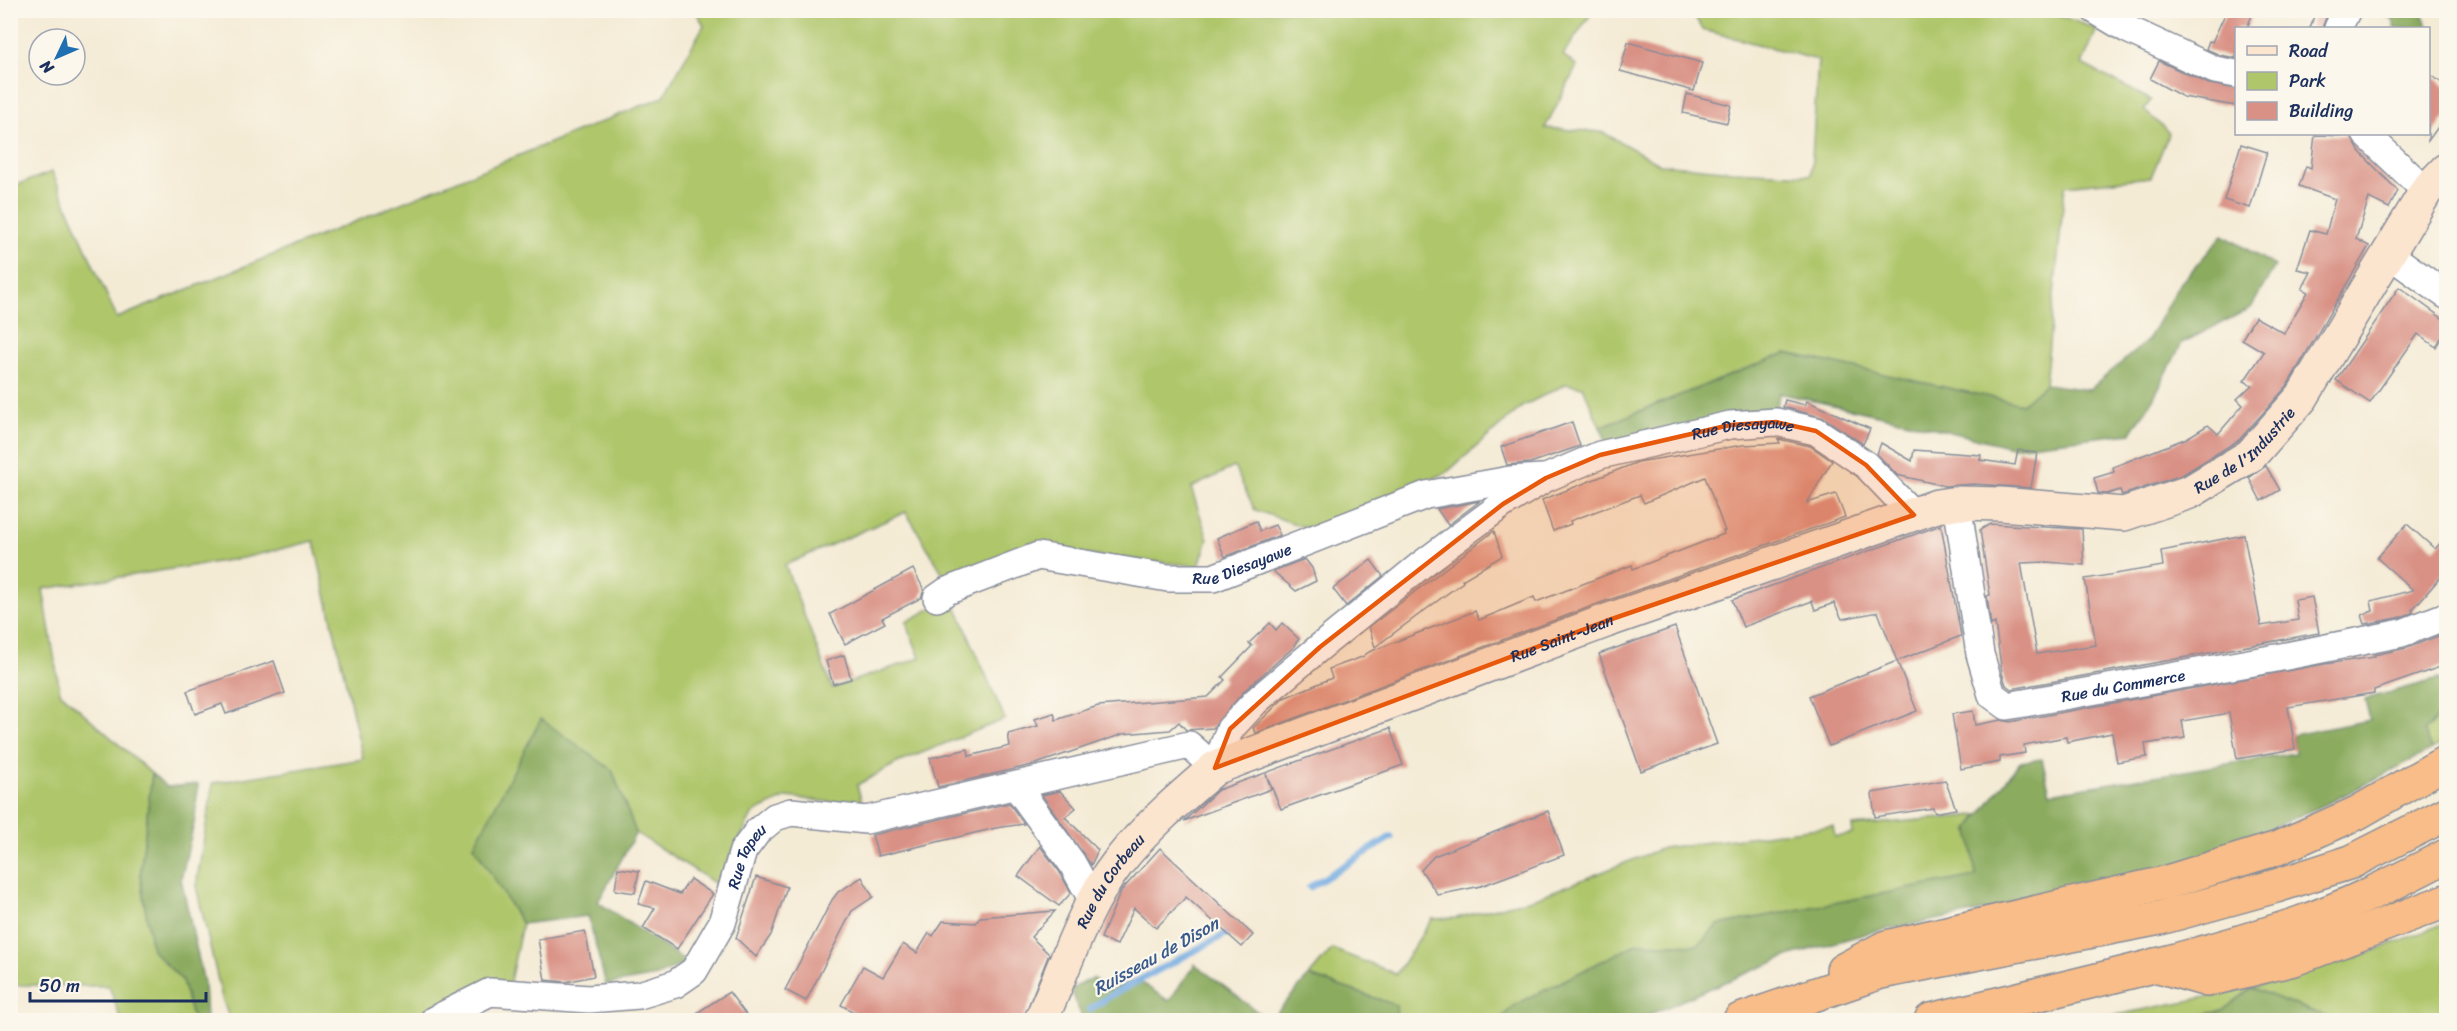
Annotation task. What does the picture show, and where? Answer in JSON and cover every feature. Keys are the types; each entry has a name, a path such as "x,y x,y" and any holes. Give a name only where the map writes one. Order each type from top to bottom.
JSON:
{"highway":[{"path":"1770,1009 1886,948 2164,883 2278,848 2357,813 2446,762"},
{"path":"1740,1020 1881,972 2160,918 2276,886 2351,861 2446,814"},
{"path":"1931,1020 2155,965 2298,923 2371,894 2446,856"},
{"path":"2155,965 2208,980 2294,959 2446,901"}],"street":[{"path":"2095,10 2215,70 2235,74"},
{"path":"2339,27 2348,10"},
{"path":"2359,10 2360,27"},
{"path":"2367,135 2436,181"},
{"name":"Rue de l'Industrie","path":"1914,515 1937,506 1957,503 2000,504 2124,514 2190,492 2251,454 2302,398 2436,181"},
{"path":"2390,255 2446,295"},
{"name":"Rue Diesayawe","path":"1215,768 1230,729 1256,701 1421,565 1503,504 1546,478 1600,455 1730,425 1776,422 1816,431 1849,453 1866,465 1914,515"},
{"name":"Rue Diesayawe","path":"937,598 947,591 1038,556 1168,578 1213,578 1426,495 1510,480 1546,478"},
{"name":"Rue du Commerce","path":"1957,503 1980,654 1992,695 2007,706 2402,633 2446,616"},
{"name":"Rue Saint-Jean","path":"1215,768 1617,617 1914,515"},
{"name":"Rue Tapeu","path":"434,1020 490,992 589,999 639,995 675,984 694,971 722,923 743,851 758,831 775,817 791,812 866,820 1189,745 1215,768"},
{"name":"Rue du Corbeau","path":"1041,1020 1094,901 1117,864 1170,806 1215,768"},
{"path":"1016,786 1072,863 1094,901"}],"highlighted area":[{"path":"1776,422 1816,431 1866,465 1914,515 1606,621 1215,768 1230,729 1320,647 1503,504 1546,478 1600,455 1730,425"}],"green space":[{"path":"695,10 1593,11 1563,55 1577,66 1545,128 1602,132 1660,164 1811,175 1818,60 1704,30 1690,11 2047,11 2097,29 2082,64 2151,100 2144,110 2169,133 2151,177 2065,186 2045,384 2022,404 1786,353 1600,427 1583,387 1566,384 1523,406 1446,473 1312,530 1255,510 1234,467 1191,488 1208,539 1199,566 1064,553 946,579 906,512 785,565 832,688 920,658 906,622 952,597 1005,719 897,763 857,785 863,806 787,797 753,813 716,884 636,833 612,770 474,846 522,924 509,986 484,986 421,1013 390,1020 230,1020 222,998 196,886 213,783 363,759 314,541 243,558 43,589 60,692 152,774 140,876 152,949 182,980 193,1020 121,1020 109,986 14,985 11,981 11,187 52,172 117,318 663,97 704,25"},
{"path":"2374,11 2421,11 2428,27 2395,27 2393,19"},
{"path":"2223,235 2275,266 2251,308 2182,343 2153,399 2131,433 2012,447 1779,393 1776,414 1608,445 1600,427 1786,353 2022,404 2045,384 2089,390 2148,340 2178,286"},
{"path":"2439,679 2446,694 2446,709 2424,731 2431,750 2335,800 2223,849 2132,879 2010,906 1872,932 1791,955 1638,1020 1500,1020 1513,1006 1638,943 1698,945 1718,925 1976,876 1969,829 2020,762 2042,759 2050,793 2295,753 2293,735 2370,720 2365,699"},
{"path":"2446,709 2446,741 2431,750 2424,731"},
{"path":"541,719 612,770 636,833 598,902 687,962 657,976 606,985 588,916 522,924 474,846"},
{"path":"152,774 167,787 198,784 195,819 181,879 204,983 206,1020 193,1020 182,980 152,950 140,876"},
{"path":"1979,815 1969,829 1977,876 1718,925 1698,945 1638,943 1513,1006 1500,1020 1397,1020 1396,1005 1309,976 1332,949 1396,974 1432,919 1456,918 1536,898 1663,848 1833,826 1835,837 1853,834 1852,826"},
{"path":"2446,923 2446,1020 2332,1020 2252,988 2362,955"},
{"path":"1195,964 1268,1020 1083,1020 1071,989 1093,978 1109,990 1136,979 1169,1001"},
{"path":"1309,976 1396,1005 1397,1020 1270,1020"},
{"path":"2252,988 2222,1011 2175,1020 2091,1020"},
{"path":"2252,988 2332,1020 2175,1020 2222,1011"}],"building":[{"path":"2227,10 2254,10 2247,27 2235,27 2235,58 2206,49 2209,41 2212,42"},
{"path":"2316,10 2329,10 2322,27 2310,27"},
{"path":"1628,42 1702,63 1694,91 1620,71"},
{"path":"2159,61 2209,84 2235,89 2235,106 2183,97 2150,79"},
{"path":"2430,74 2446,86 2446,116 2428,141 2428,135 2430,135"},
{"path":"1687,94 1731,105 1727,123 1683,113"},
{"path":"2315,135 2351,136 2359,151 2398,191 2389,208 2369,198 2356,239 2369,246 2287,386 2239,440 2182,475 2122,495 2120,490 2107,494 2098,493 2094,478 2114,472 2113,467 2187,438 2208,425 2218,434 2243,405 2237,399 2252,385 2244,381 2264,352 2242,339 2255,317 2284,333 2308,292 2302,289 2311,272 2297,269 2310,230 2326,234 2335,199 2299,186 2306,166 2311,168"},
{"path":"2241,144 2267,152 2250,208 2224,200"},
{"path":"2399,287 2446,321 2446,329 2436,347 2418,334 2370,403 2336,380"},
{"path":"1785,400 1805,405 1807,401 1870,429 1863,444 1824,418 1783,407"},
{"path":"1572,422 1580,446 1530,463 1507,465 1501,447"},
{"path":"1778,439 1810,446 1832,461 1807,503 1836,494 1845,517 1600,603 1256,733 1253,728 1284,698 1332,678 1329,669 1362,657 1369,652 1475,611 1479,620 1534,597 1536,602 1632,565 1633,569 1724,534 1723,531 1725,531 1705,477 1644,503 1640,495 1570,521 1571,524 1553,531 1542,500 1638,462 1743,445 1780,443"},
{"path":"1881,443 1912,461 1914,450 1981,455 1980,460 2015,465 2018,450 2037,453 2031,488 1974,484 1945,486 1897,475 1877,454"},
{"path":"2266,466 2280,490 2261,501 2249,478"},
{"path":"1480,501 1448,525 1437,509"},
{"path":"1256,521 1260,531 1275,525 1280,535 1225,557 1217,538"},
{"path":"1990,524 2082,529 2084,565 2047,562 2021,563 2037,654 2096,645 2085,579 2163,566 2161,551 2244,535 2261,626 2298,620 2295,600 2312,597 2319,633 2011,689 2006,685 2002,673 1995,623 1991,625 1987,596 1990,595 1980,530"},
{"path":"2407,524 2435,549 2446,537 2446,571 2412,610 2414,612 2398,618 2365,624 2362,615 2373,611 2371,601 2413,590 2377,558"},
{"path":"1941,525 1961,636 1897,661 1878,612 1842,619 1834,603 1815,610 1812,601 1743,627 1732,600"},
{"path":"1494,531 1502,556 1462,580 1463,582 1375,647 1369,627"},
{"path":"1305,559 1312,568 1316,581 1296,591 1273,571"},
{"path":"1371,560 1383,576 1346,606 1333,589"},
{"path":"913,569 924,590 921,598 882,618 885,623 845,644 830,614"},
{"path":"1270,623 1276,630 1282,623 1299,639 1295,646 1245,690 1213,728 1186,730 1179,722 1170,730 1123,734 1036,764 938,787 930,758 968,749 969,756 1010,746 1008,734 1038,726 1035,719 1054,713 1056,720 1098,706 1208,697 1225,680 1222,677 1252,646 1249,643"},
{"path":"1675,627 1717,744 1641,771 1599,654"},
{"path":"2446,633 2446,665 2374,690 2374,693 2288,707 2295,749 2237,759 2229,713 2182,721 2185,738 2145,744 2147,757 2117,762 2112,733 2067,742 2066,737 2024,745 2025,753 2000,757 2000,762 1961,769 1952,714 1973,711 1975,725 2001,720 2010,722 2325,664 2375,657 2374,655 2407,648"},
{"path":"844,655 851,679 833,684 826,661"},
{"path":"274,661 285,693 226,714 222,704 195,714 187,691"},
{"path":"1897,661 1917,711 1829,746 1809,696"},
{"path":"1390,728 1403,765 1281,809 1266,774 1271,789 1184,821 1218,790"},
{"path":"1945,780 1956,809 1935,813 1933,808 1875,817 1872,793"},
{"path":"1060,791 1076,808 1065,817 1098,850 1091,865 1042,795"},
{"path":"1009,803 1024,824 996,828 878,856 872,835"},
{"path":"1548,811 1564,855 1481,886 1438,895 1421,870 1434,856"},
{"path":"1040,846 1059,871 1071,893 1059,906 1018,876"},
{"path":"1160,848 1253,935 1242,947 1186,897 1156,928 1134,908 1117,945 1101,938 1121,891"},
{"path":"618,868 639,871 635,893 615,890"},
{"path":"756,877 787,887 771,935 756,957 736,938"},
{"path":"862,877 873,897 852,911 806,1001 785,990 832,900 838,892"},
{"path":"690,879 713,894 677,949 643,928 655,908 638,904 646,881 680,894"},
{"path":"1055,911 1031,937 1049,954 1023,1020 868,1020 841,1005 863,966 883,977 903,944 917,953 929,933 933,936 943,921 976,923 980,917"},
{"path":"585,931 594,976 566,982 545,980 538,939"},
{"path":"729,992 750,1020 686,1020"}],"waterway":[{"name":"Ruisseau de Dison","path":"1310,887 1391,837"},
{"name":"Ruisseau de Dison","path":"1090,1009 1108,997 1235,929"}]}
